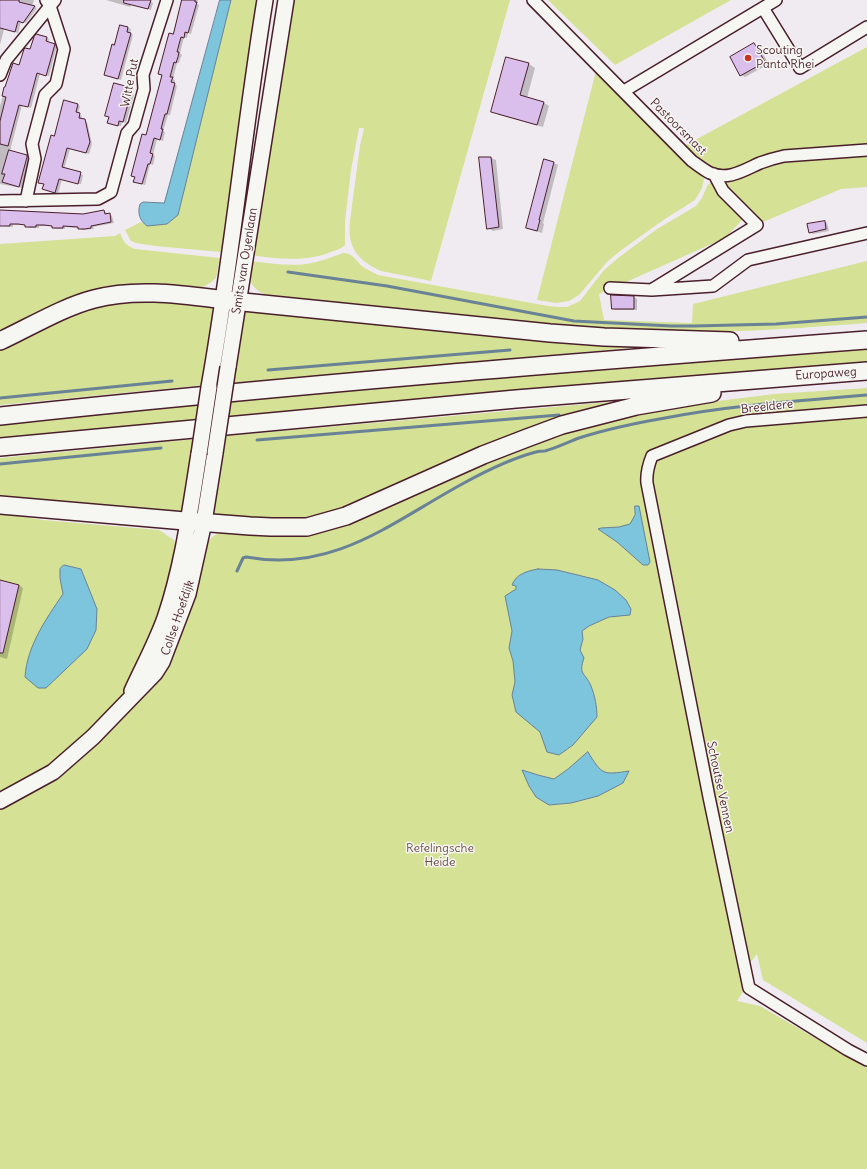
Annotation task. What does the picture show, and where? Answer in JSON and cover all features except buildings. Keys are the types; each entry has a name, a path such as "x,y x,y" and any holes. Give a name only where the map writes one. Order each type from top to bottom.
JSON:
{"highway":[{"path":"0,341 66,310 94,299 126,294 148,293 566,334 604,337 803,345"},
{"path":"0,416 385,379 867,340"},
{"name":"Europaweg","path":"784,377 867,371"},
{"path":"0,447 386,411 784,377"},
{"path":"0,505 250,526 307,526 346,516 484,455 562,425 636,406 689,397 784,377"}],"main road":[{"name":"Smits van Oyenlaan","path":"196,522 215,453 228,367 231,300 247,117 265,0"},
{"name":"Smits van Oyenlaan","path":"196,522 198,454 212,368 231,300 286,0"},
{"name":"Collse Hoefdijk","path":"0,801 53,772 94,737 127,702 164,620 182,557 196,522"}],"street":[{"name":"Witte Put","path":"26,201 98,199 111,192 126,133 134,125 144,89 143,75 167,0"},
{"name":"Pastoorsmast","path":"533,0 692,161 709,173 723,176 733,176 774,158 784,156 867,150"},
{"path":"624,91 776,0"},
{"path":"0,75 3,59 51,2"},
{"path":"0,201 26,201 35,159 32,144 46,95 56,84 64,49 51,2"},
{"path":"763,8 800,68 867,27"},
{"path":"652,290 757,225 723,191 714,174"},
{"path":"610,288 652,290 713,286 748,260 867,233"},
{"name":"Breeldere","path":"652,456 729,425 746,421 867,411"},
{"name":"Schoutse Vennen","path":"652,456 647,470 647,483 707,789 749,988 848,1050 867,1060"}],"green space":[{"path":"231,0 260,0 221,252 155,246 131,241 125,230 141,222 147,226 178,215"},
{"path":"292,0 510,0 431,281 381,271 364,261 354,250 350,235 350,220 360,146 364,128 359,128 351,170 345,221 345,245 342,248 312,257 292,259 251,255"},
{"path":"548,0 731,0 615,65"},
{"path":"867,47 867,145 791,151 774,154 763,156 739,167 726,170 713,169 705,165 684,146"},
{"path":"596,71 682,159 703,177 702,188 695,200 665,219 607,262 579,295 569,301 556,303 537,300"},
{"path":"867,154 867,187 841,189 763,222 726,187 728,182 778,161"},
{"path":"711,182 720,194 744,218 725,238 599,294 604,320 692,323 693,304 867,261 867,323 718,332 650,332 597,329 270,296 258,291 251,283 249,273 250,261 300,265 346,253 352,256 363,267 378,275 548,306 567,307 580,301 604,270 618,258 657,229 696,206 702,198 707,186"},
{"path":"120,233 125,243 135,249 220,258 216,278 198,289 156,286 0,334 0,244 115,236"},
{"path":"128,298 215,304 204,385 0,405 0,347 68,314"},
{"path":"242,309 675,344 233,383"},
{"path":"867,346 867,365 0,442 0,421 152,406"},
{"name":"Refelingsche Heide","path":"867,388 867,408 732,428 867,413 867,1043 763,980 757,954 740,976 743,992 737,1001 760,1006 867,1068 867,1169 0,1169 0,513 43,520 159,530 174,540 177,547 193,531 205,547 213,536 225,532 307,534 341,526 506,455 552,437 601,422 686,405 774,394"},
{"path":"655,398 311,522 213,516 211,514 225,436"},
{"path":"195,439 185,514 0,499 0,458"}],"water":[{"path":"220,0 231,0 178,215 167,224 147,226 140,216 140,204 143,202 164,203"},
{"path":"635,506 639,506 650,562 648,565 643,565 617,542 598,529 619,527 630,524 635,515"},
{"path":"64,565 81,569 97,609 96,630 87,649 46,688 38,688 25,677 29,654 38,633 63,594 60,569"},
{"path":"538,569 557,570 598,580 615,590 626,600 631,609 630,615 609,617 589,626 582,631 583,639 580,650 584,658 582,671 589,681 596,702 597,717 573,745 559,755 547,752 540,732 516,712 512,695 515,682 513,661 509,648 512,631 505,596 516,589 516,586 512,585 516,578 526,572"},
{"path":"588,752 600,769 604,772 614,773 629,771 623,783 598,796 571,803 549,805 536,797 522,770 554,779"}],"waterway":[{"path":"288,272 387,286 574,321 694,326 776,324 867,317"},
{"path":"268,370 510,350"},
{"path":"0,398 172,381"},
{"path":"237,571 243,558 246,557 278,560 307,558 335,551 361,541 387,528 480,474 518,458 538,451 549,450 579,438 600,432 622,426 715,410 867,395"},
{"path":"257,440 559,415"},
{"path":"0,464 161,448"}],"place":[{"name":"Scouting Panta Rhei","path":"748,58"}]}
